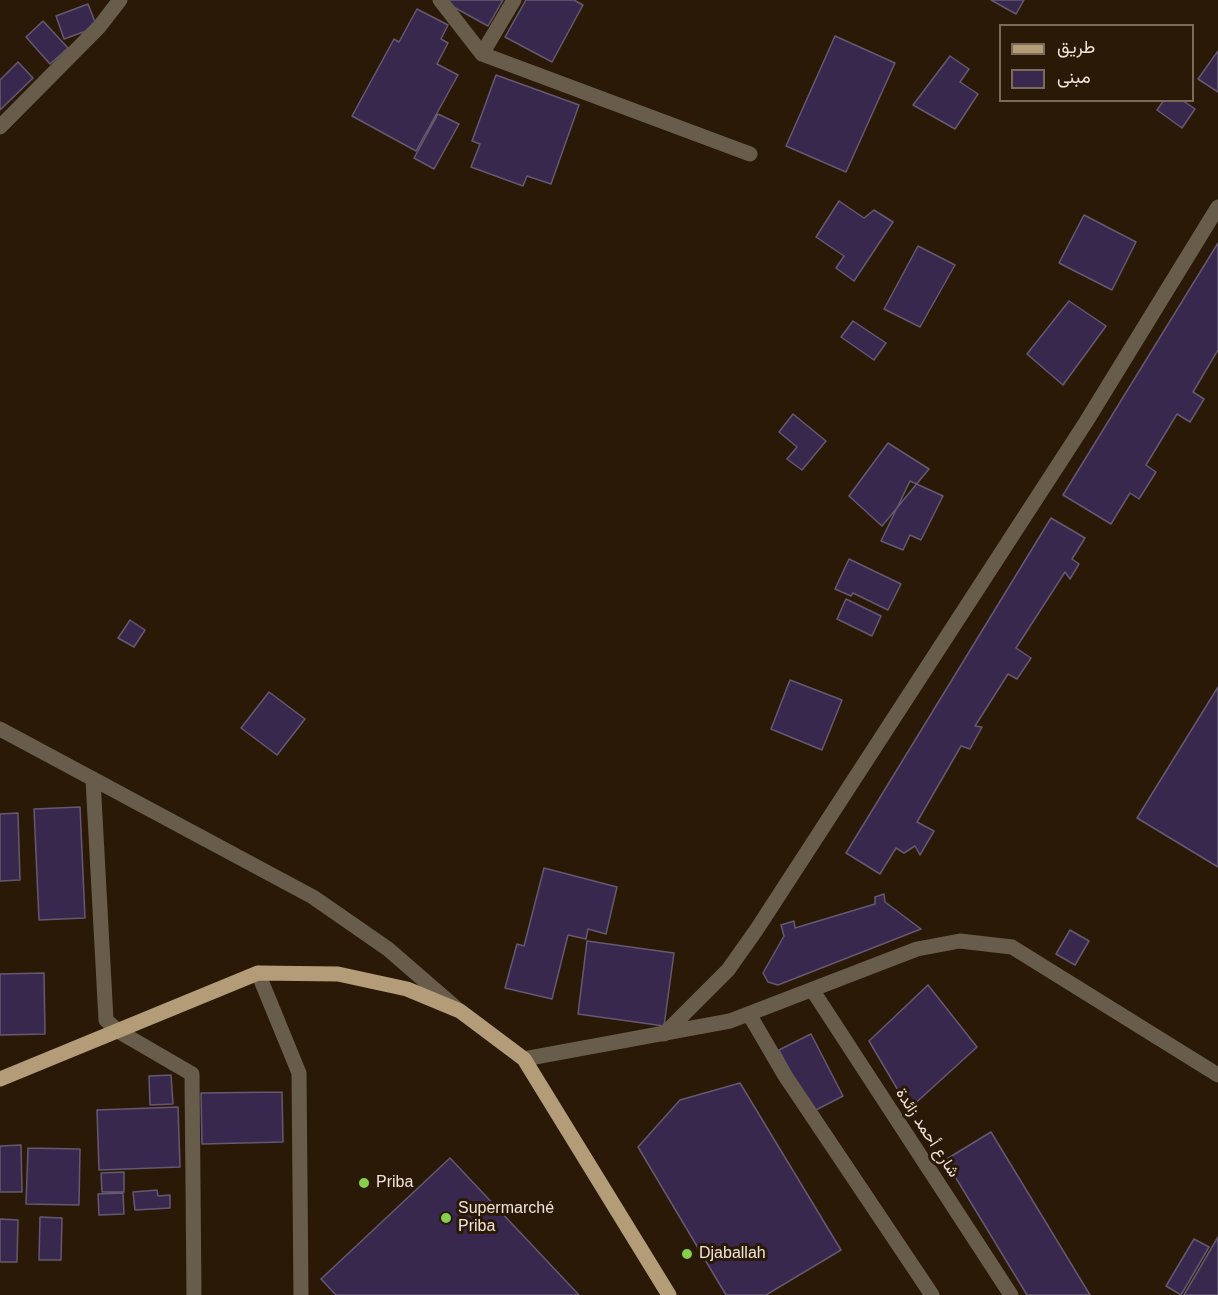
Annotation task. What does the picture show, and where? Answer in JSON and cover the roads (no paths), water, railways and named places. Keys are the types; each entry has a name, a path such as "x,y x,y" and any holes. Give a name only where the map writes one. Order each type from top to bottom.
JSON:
{"main road":[{"path":"0,1079 258,973 338,974 407,989 460,1011 524,1059 669,1295"}],"street":[{"path":"0,127 99,27 120,0"},
{"path":"440,0 482,54 750,154"},
{"path":"482,54 514,0"},
{"path":"664,1035 728,970 757,929 1086,422 1218,207"},
{"path":"0,729 312,897 388,949 460,1011"},
{"path":"93,779 106,1020 118,1031 192,1074 194,1295"},
{"path":"524,1059 730,1022 917,949 960,941 1012,947 1218,1075"},
{"path":"258,973 299,1073 301,1295"},
{"name":"شارع أحمد زائدة","path":"813,991 1011,1295"},
{"path":"749,1014 784,1074 932,1295"}],"place":[{"name":"Priba","path":"364,1183"},
{"name":"Supermarché Priba","path":"446,1218"},
{"name":"Djaballah","path":"687,1254"}]}
